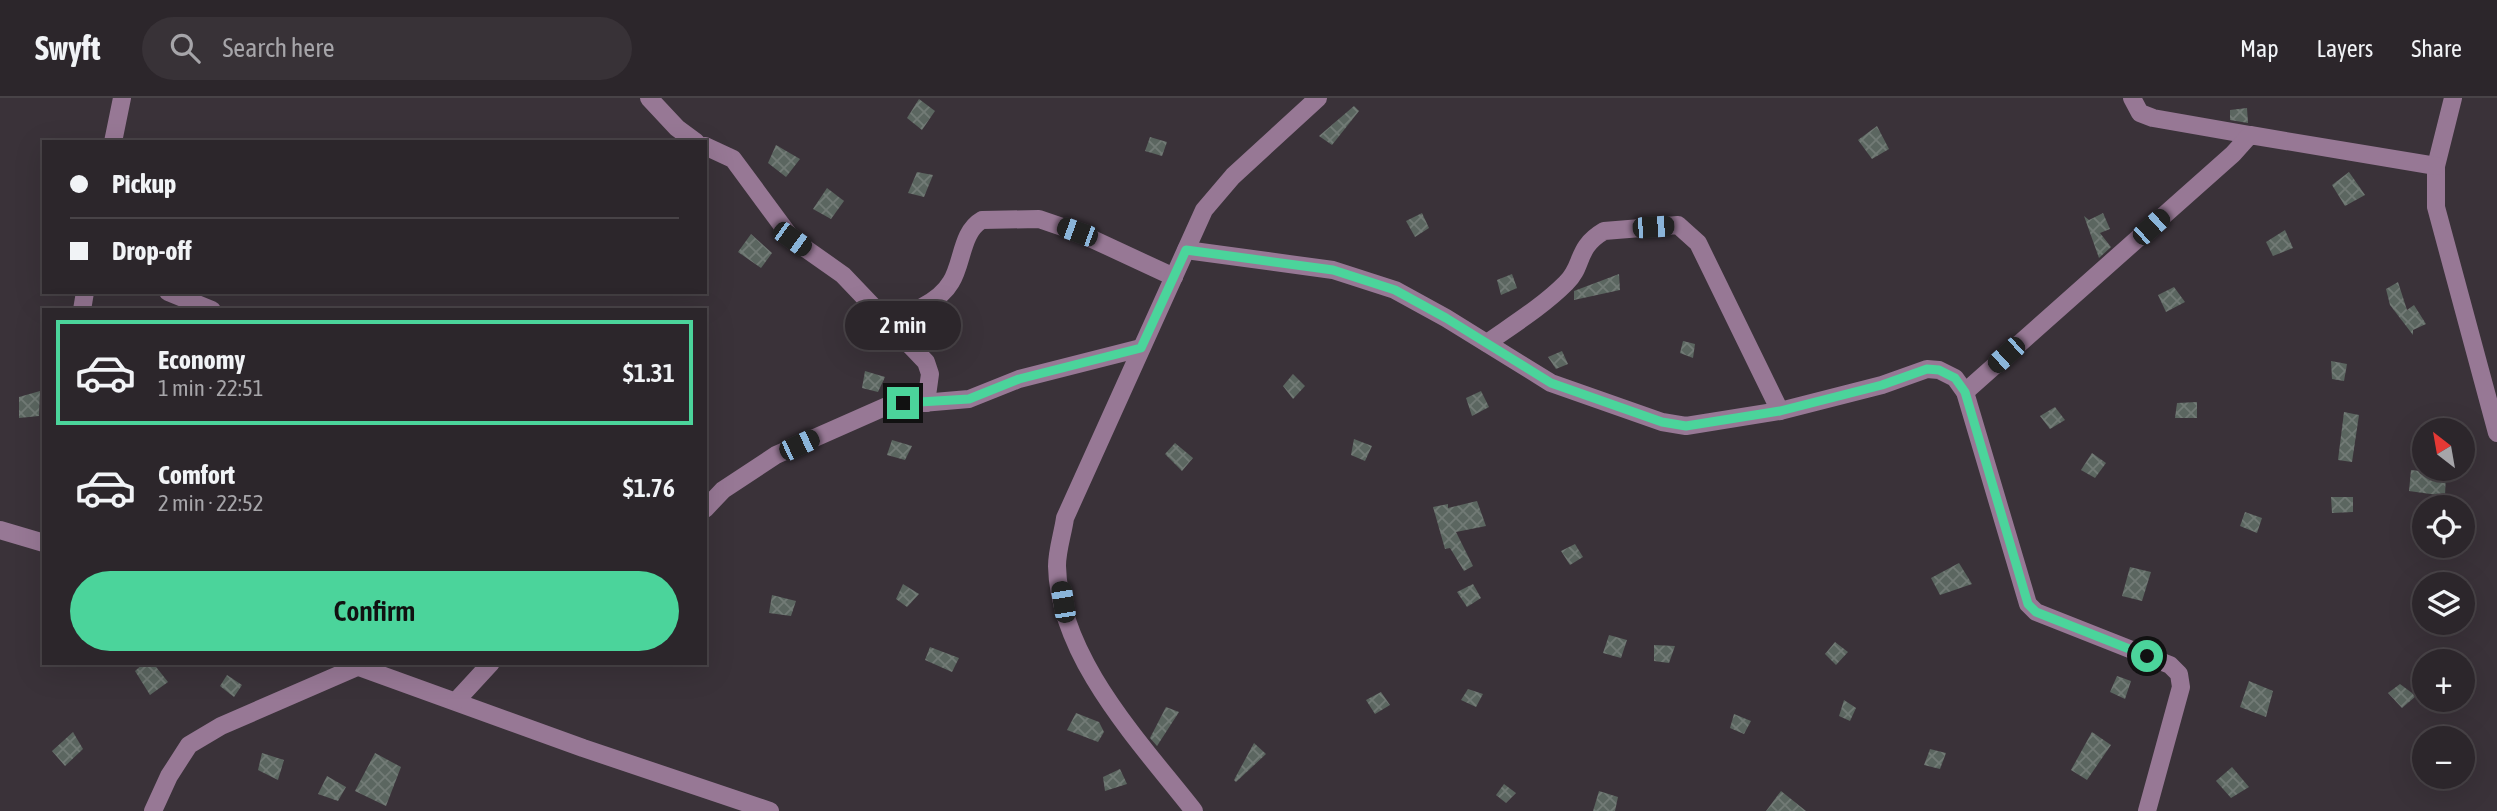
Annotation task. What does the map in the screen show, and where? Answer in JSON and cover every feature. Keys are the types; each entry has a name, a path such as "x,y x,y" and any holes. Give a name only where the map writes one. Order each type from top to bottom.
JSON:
{"street":[{"path":"113,140 122,98"},
{"path":"649,98 677,128 693,140"},
{"path":"1194,811 1108,702 1066,621 1057,565 1065,518 1204,210 1233,176 1318,98"},
{"path":"2132,98 2140,113 2153,118 2436,166"},
{"path":"2453,98 2436,166 2436,207 2497,433"},
{"path":"1965,392 2234,153 2250,135"},
{"path":"707,147 733,159 781,228 842,275 930,367 926,403"},
{"path":"887,321 930,301 951,282 970,231 982,220 1039,219 1077,232 1174,277"},
{"path":"1487,343 1570,280 1584,245 1594,237 1604,231 1678,225 1698,243 1780,411"},
{"path":"1186,250 1333,270 1395,290 1551,383 1662,422 1686,426 1780,411 1882,385 1927,369 1939,370 1955,378 1965,392 2028,604 2036,612 2170,665 2179,674 2180,687 2147,811"},
{"path":"173,294 207,308"},
{"path":"707,507 723,490 776,455 887,406 969,399 1019,379 1141,348"},
{"path":"0,530 42,542"},
{"path":"153,811 169,776 189,746 221,726 353,665 583,748 770,811"},
{"path":"456,701 489,665"}],"building":[{"path":"919,99 935,111 922,130 907,118"},
{"path":"1354,106 1359,111 1332,145 1319,136"},
{"path":"2247,108 2248,123 2230,120 2230,110"},
{"path":"1877,126 1889,149 1872,159 1858,140"},
{"path":"1150,137 1167,142 1162,156 1145,151"},
{"path":"776,145 800,159 786,177 768,163"},
{"path":"917,172 933,175 924,197 908,193"},
{"path":"2349,172 2365,195 2345,206 2332,185"},
{"path":"827,188 844,201 831,219 813,209"},
{"path":"1422,213 1429,228 1415,237 1406,221"},
{"path":"2103,213 2110,229 2100,233 2111,247 2099,258 2084,216 2089,220"},
{"path":"2285,230 2293,248 2273,256 2266,242"},
{"path":"751,234 772,253 761,268 738,252"},
{"path":"1512,274 1517,288 1501,295 1497,280"},
{"path":"1619,274 1620,290 1574,300 1574,291"},
{"path":"2398,282 2407,310 2414,305 2426,324 2413,330 2413,335 2390,305 2386,289"},
{"path":"2174,287 2185,302 2166,312 2158,295"},
{"path":"1683,341 1695,344 1693,358 1680,353"},
{"path":"1562,351 1568,364 1556,369 1548,357"},
{"path":"2331,361 2347,364 2344,381 2332,379"},
{"path":"865,371 885,377 878,392 862,388"},
{"path":"1293,374 1305,386 1293,399 1283,386"},
{"path":"40,391 39,416 19,418 19,397"},
{"path":"1481,391 1489,407 1472,416 1466,398"},
{"path":"2197,402 2197,418 2175,418 2177,403"},
{"path":"2055,407 2065,420 2050,429 2040,416"},
{"path":"2344,412 2359,415 2352,462 2338,460"},
{"path":"1354,439 1372,446 1365,461 1351,455"},
{"path":"892,440 912,446 905,460 887,455"},
{"path":"1175,443 1193,458 1182,471 1165,454"},
{"path":"2092,453 2106,463 2095,478 2081,470"},
{"path":"2411,470 2412,481 2446,481 2445,495 2409,491"},
{"path":"2331,497 2353,497 2353,512 2332,513"},
{"path":"1477,501 1486,526 1456,532 1473,566 1464,571 1450,548 1445,549 1433,507 1448,504 1448,508"},
{"path":"2245,512 2262,518 2257,533 2240,526"},
{"path":"1575,544 1583,557 1570,565 1561,551"},
{"path":"1959,563 1972,584 1940,595 1931,578"},
{"path":"2130,567 2151,572 2142,601 2122,596"},
{"path":"903,584 919,594 907,607 896,599"},
{"path":"1473,584 1481,598 1467,607 1457,592"},
{"path":"772,595 796,601 791,616 769,613"},
{"path":"1609,635 1627,640 1621,658 1603,653"},
{"path":"1835,642 1848,652 1836,665 1825,654"},
{"path":"1654,645 1675,646 1669,663 1654,661"},
{"path":"930,647 959,658 952,672 925,660"},
{"path":"142,665 155,665 168,682 150,695 135,671"},
{"path":"227,675 242,685 234,697 220,686"},
{"path":"2117,676 2131,681 2125,699 2110,692"},
{"path":"2249,681 2273,691 2266,717 2240,707"},
{"path":"2400,684 2412,693 2412,699 2402,708 2388,693"},
{"path":"1468,689 1483,694 1476,707 1461,700"},
{"path":"1381,692 1390,705 1375,714 1366,700"},
{"path":"1844,700 1856,708 1850,721 1839,716"},
{"path":"1166,707 1179,712 1157,746 1150,738"},
{"path":"1076,713 1099,722 1104,732 1098,742 1067,730"},
{"path":"1734,714 1751,721 1744,734 1730,728"},
{"path":"73,732 83,749 65,766 52,751"},
{"path":"2092,732 2111,745 2087,780 2071,770"},
{"path":"1254,743 1266,754 1236,782 1234,780"},
{"path":"1930,749 1946,753 1940,769 1924,765"},
{"path":"262,753 284,760 278,780 258,770"},
{"path":"375,753 401,767 386,806 355,791"},
{"path":"2232,767 2249,787 2231,798 2216,781"},
{"path":"1120,769 1127,784 1105,791 1103,777"},
{"path":"327,776 346,787 338,801 318,794"},
{"path":"1504,784 1516,793 1506,803 1496,795"},
{"path":"1599,791 1618,797 1615,811 1593,811"},
{"path":"1781,791 1806,811 1766,811"}],"route":[{"path":"903,403 969,399 1019,379 1141,348 1186,250 1333,270 1395,290 1551,383 1662,422 1686,426 1780,411 1882,385 1927,369 1939,370 1955,378 1965,392 2028,604 2036,612 2147,656"}]}
